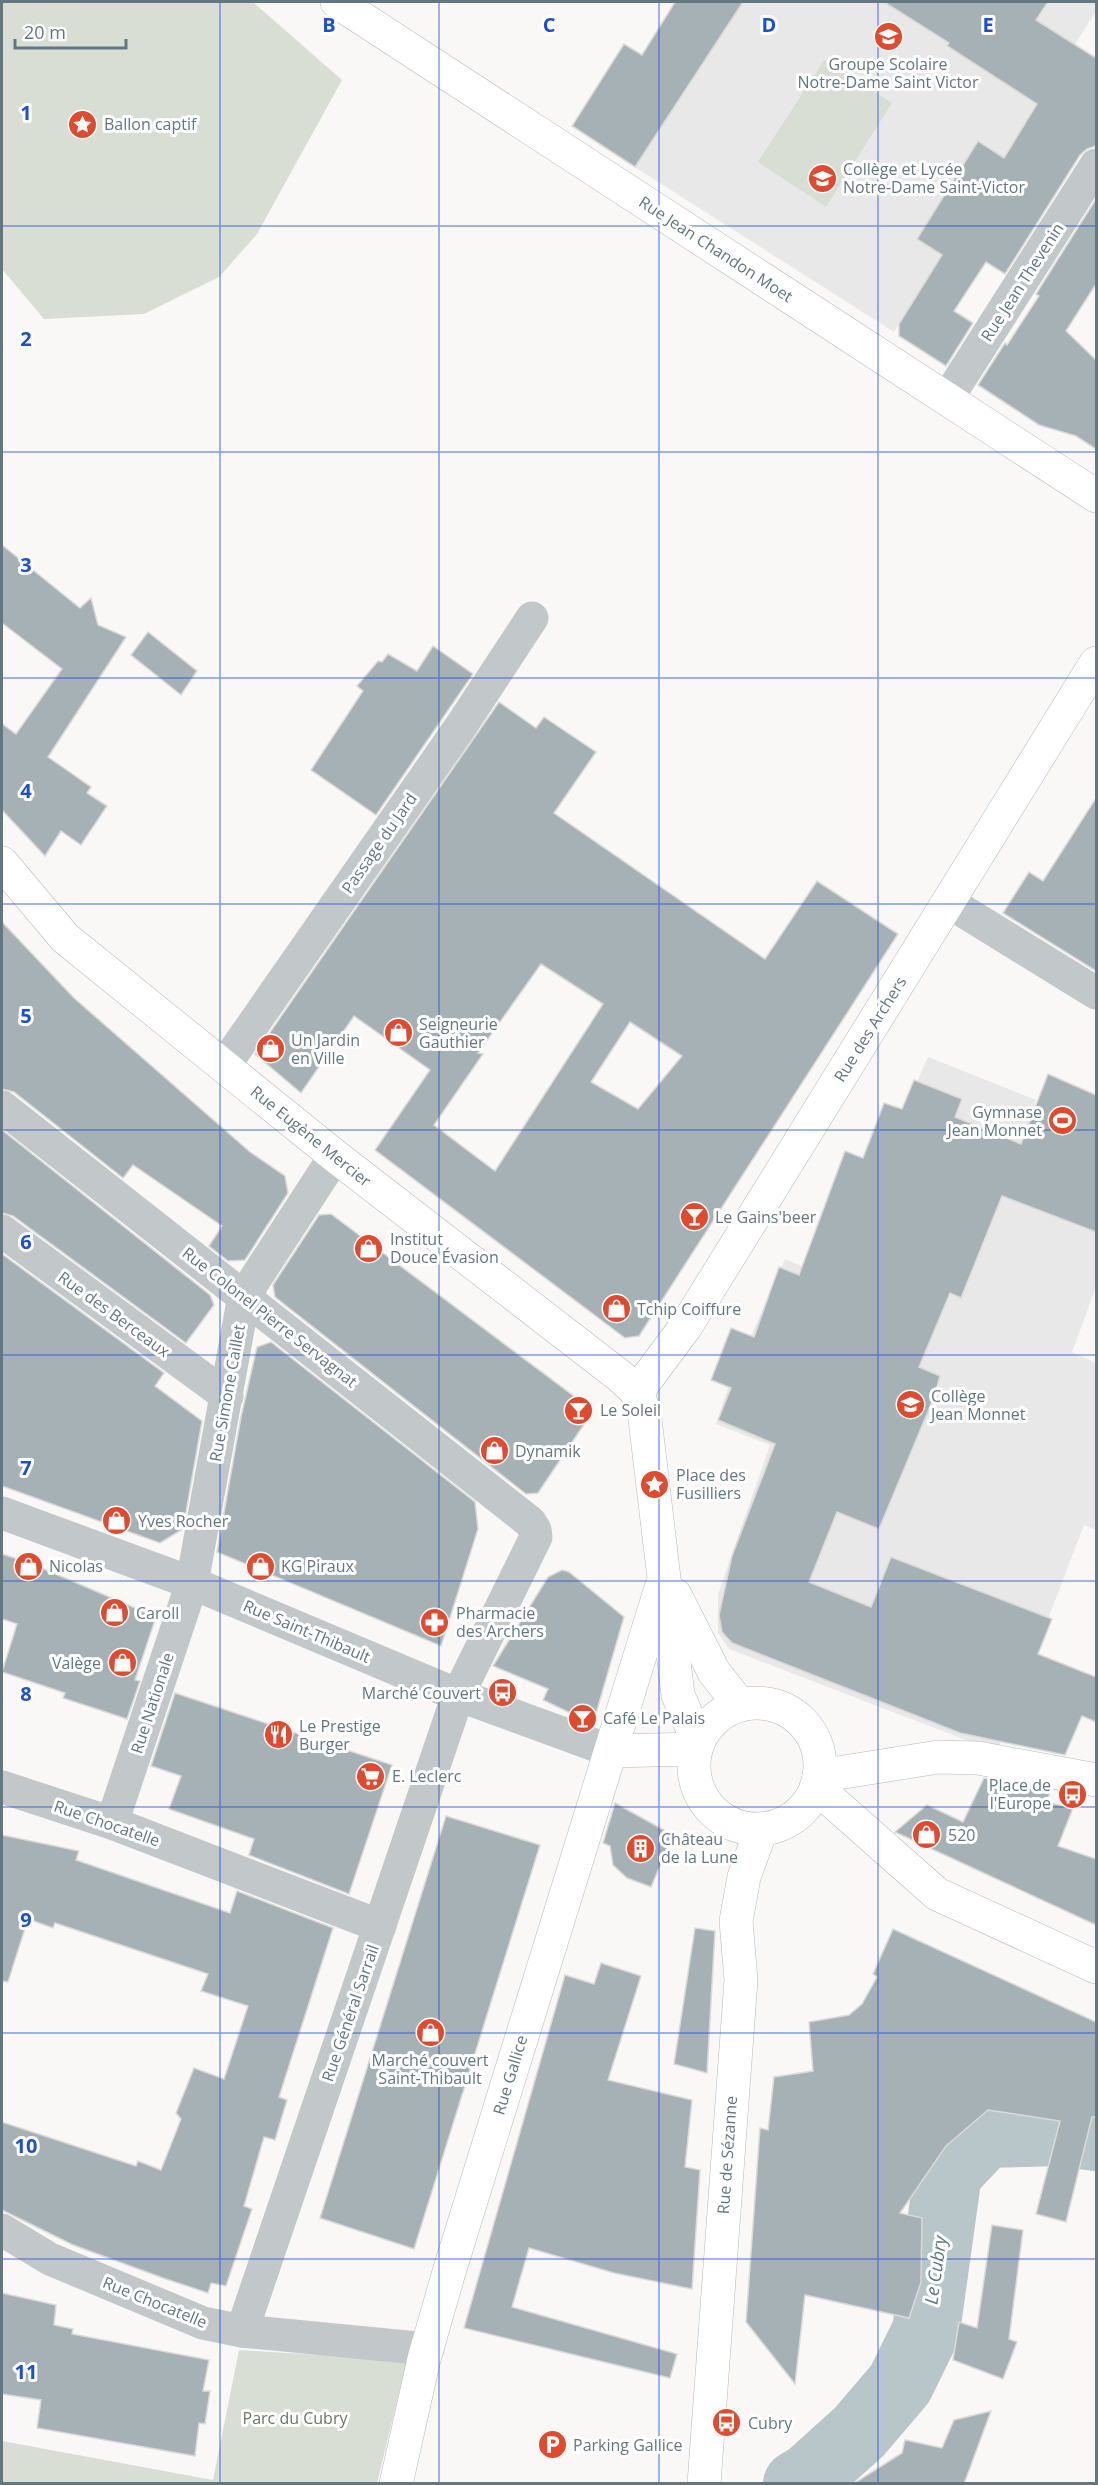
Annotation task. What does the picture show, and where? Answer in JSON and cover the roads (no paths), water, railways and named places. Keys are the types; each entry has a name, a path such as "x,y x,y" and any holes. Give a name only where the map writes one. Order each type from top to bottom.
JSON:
{"main road":[{"name":"Rue Jean Chandon Moet","path":"337,2 1096,496"},
{"name":"Rue des Archers","path":"637,1392 686,1326 950,903 1096,663"},
{"name":"Rue Eugène Mercier","path":"2,863 65,938 335,1156 621,1377 637,1392"},
{"path":"637,1392 644,1411 678,1695 697,1746"},
{"path":"665,1574 714,1672 740,1705"},
{"name":"Rue Gallice","path":"396,2484 449,2272 665,1574"},
{"path":"758,1703 776,1706 792,1714 806,1726 815,1741 820,1758 818,1781 812,1799 798,1815 780,1826 761,1830 733,1825 710,1809 696,1785 693,1767 697,1746 714,1720 740,1705 758,1703"},
{"path":"611,1751 697,1746"},
{"path":"818,1781 938,1757 978,1758 1096,1780"},
{"path":"818,1781 937,1894 1096,1967"},
{"name":"Rue de Sézanne","path":"704,2484 741,1980 736,1921 744,1877 761,1830"}],"street":[{"name":"Rue Jean Thevenin","path":"947,399 1096,165"},
{"name":"Passage du Jard","path":"224,1066 461,726 532,618"},
{"path":"950,903 1096,993"},
{"name":"Rue Colonel Pierre Servagnat","path":"2,1107 530,1522 536,1537 458,1695"},
{"name":"Rue Simone Caillet","path":"192,1583 244,1296 335,1156"},
{"name":"Rue des Berceaux","path":"2,1231 227,1396"},
{"name":"Rue Saint-Thibault","path":"2,1513 192,1583 458,1695 611,1751"},
{"name":"Rue Nationale","path":"112,1823 192,1583"},
{"name":"Rue Général Sarrail","path":"242,2331 458,1695"},
{"name":"Rue Chocatelle","path":"2,1787 112,1823 380,1926"},
{"name":"Rue Chocatelle","path":"2,2230 61,2264 203,2323 242,2331 428,2349"}],"waterway":[{"name":"Le Cubry","path":"797,2484 809,2477 859,2432 900,2384 926,2331 948,2173 985,2134 1060,2132 1096,2137"}],"place":[{"name":"Groupe Scolaire Notre-Dame Saint Victor","path":"888,36"},
{"name":"Ballon captif","path":"83,124"},
{"name":"Collège et Lycée Notre-Dame Saint-Victor","path":"822,178"},
{"name":"Seigneurie Gauthier","path":"398,1033"},
{"name":"Un Jardin en Ville","path":"270,1049"},
{"name":"Gymnase Jean Monnet","path":"1063,1121"},
{"name":"Le Gains'beer","path":"694,1217"},
{"name":"Institut Douce Évasion","path":"369,1248"},
{"name":"Tchip Coiffure","path":"616,1309"},
{"name":"Collège Jean Monnet","path":"910,1405"},
{"name":"Le Soleil","path":"579,1410"},
{"name":"Dynamik","path":"494,1451"},
{"name":"Place des Fusilliers","path":"655,1484"},
{"name":"Yves Rocher","path":"117,1521"},
{"name":"Nicolas","path":"28,1566"},
{"name":"KG Piraux","path":"260,1566"},
{"name":"Caroll","path":"115,1613"},
{"name":"Pharmacie des Archers","path":"435,1622"},
{"name":"Valège","path":"122,1663"},
{"name":"Marché Couvert","path":"502,1693"},
{"name":"Café Le Palais","path":"582,1718"},
{"name":"Le Prestige Burger","path":"278,1735"},
{"name":"E. Leclerc","path":"371,1776"},
{"name":"Place de l'Europe","path":"1072,1794"},
{"name":"520","path":"927,1835"},
{"name":"Château de la Lune","path":"640,1848"},
{"name":"Marché couvert Saint-Thibault","path":"430,2032"},
{"name":"Cubry","path":"727,2423"},
{"name":"Parking Gallice","path":"552,2445"}],"park label":[{"name":"Parc du Cubry","path":"295,2418"}]}
